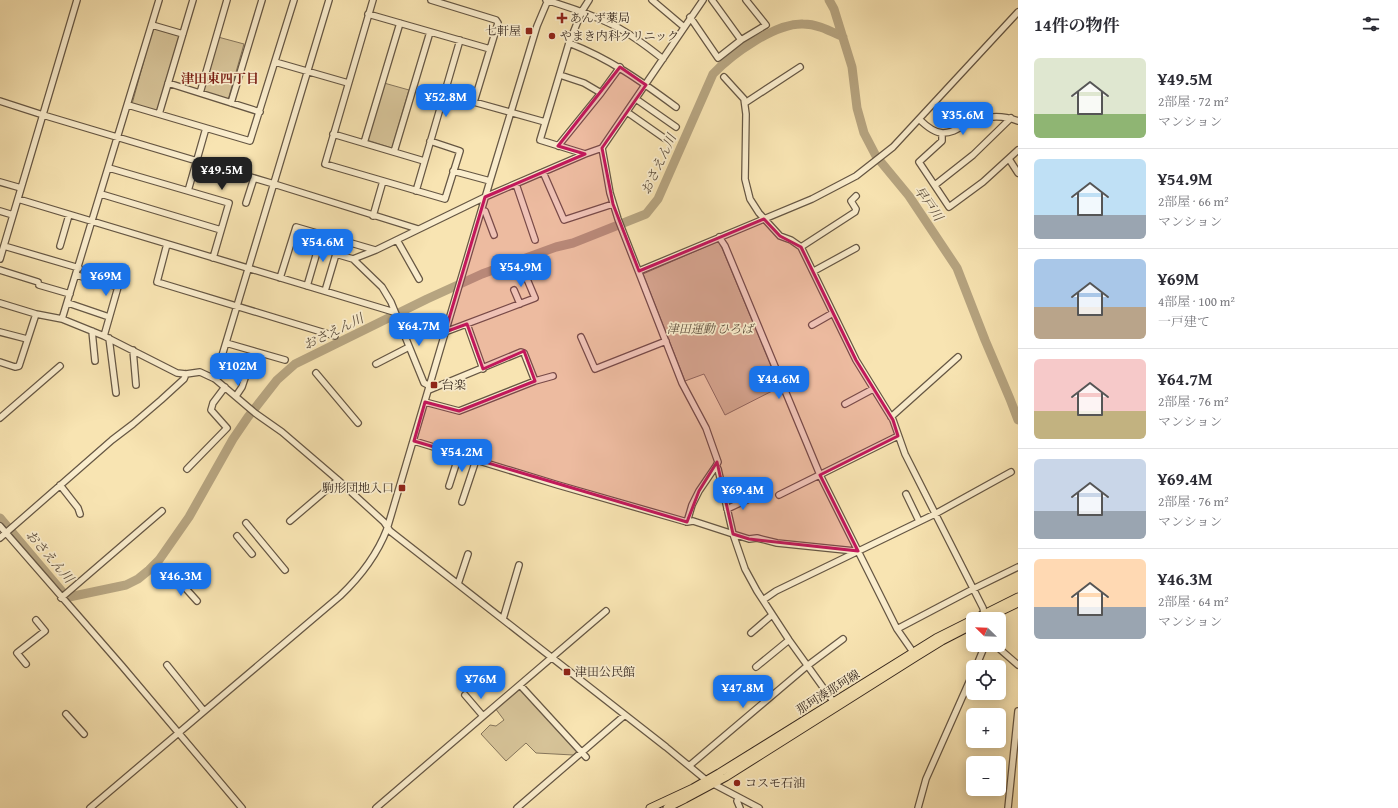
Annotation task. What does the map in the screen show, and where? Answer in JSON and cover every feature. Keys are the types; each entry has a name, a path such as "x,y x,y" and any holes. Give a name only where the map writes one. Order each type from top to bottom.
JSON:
{"main road":[{"name":"那珂湊那珂線","path":"993,612 1018,597"},
{"name":"那珂湊那珂線","path":"997,612 1018,603"},
{"name":"那珂湊那珂線","path":"667,808 835,704 942,634 966,625"},
{"name":"那珂湊那珂線","path":"835,704 966,629"},
{"name":"那珂湊那珂線","path":"650,808 710,782"}],"street":[{"path":"0,259 3,244 18,199 77,0"},
{"path":"62,319 93,222 159,0"},
{"path":"159,114 193,0"},
{"path":"200,93 227,0"},
{"path":"231,103 262,0"},
{"path":"128,104 250,141 294,0"},
{"path":"215,379 329,0"},
{"path":"373,0 324,164 445,199 460,151 430,141"},
{"path":"90,808 340,596 357,580 376,552 388,529 485,197 537,26 547,0 582,11 615,26 663,59"},
{"path":"585,154 540,140 569,43 582,11 589,0"},
{"path":"652,0 684,27"},
{"path":"353,260 485,197 602,148 703,0"},
{"path":"712,0 741,40"},
{"path":"690,17 718,58 741,40 766,25 746,0"},
{"path":"435,1 496,20 498,23 474,102"},
{"path":"639,271 764,219 834,188 856,176 884,155 1018,12"},
{"path":"368,14 490,49"},
{"path":"364,143 400,23"},
{"path":"152,25 183,34"},
{"path":"394,152 430,32"},
{"path":"416,190 460,40"},
{"path":"569,43 620,67 676,107"},
{"path":"275,62 348,83"},
{"path":"558,146 620,67"},
{"path":"745,103 800,67"},
{"path":"560,75 584,84 601,93"},
{"path":"724,77 744,99 745,103 745,179 754,208 780,236 791,240 801,247 856,360 891,417 904,454 973,589 983,612"},
{"path":"168,84 260,112"},
{"path":"445,94 546,122"},
{"path":"636,99 676,127"},
{"path":"0,101 43,116 274,184 418,229"},
{"path":"627,112 664,138"},
{"path":"919,119 926,125 942,133 955,131 980,118 1011,118 1018,121"},
{"path":"935,185 973,155 1011,118"},
{"path":"188,190 206,128"},
{"path":"942,133 942,141 919,162 949,207 983,182 1018,150"},
{"path":"333,134 424,161"},
{"path":"602,148 603,161 618,219 682,383 710,437 718,462 699,491 692,505 687,522"},
{"path":"1009,159 1018,171"},
{"path":"109,168 229,202 213,258"},
{"path":"454,171 490,181"},
{"path":"543,172 564,220 613,204"},
{"path":"246,203 254,178"},
{"path":"373,216 383,181"},
{"path":"0,182 21,188"},
{"path":"516,184 535,240"},
{"path":"101,194 221,230"},
{"path":"801,247 855,212 856,209 851,201 856,196"},
{"path":"18,199 394,312"},
{"path":"482,210 485,211 494,235"},
{"path":"0,211 13,215"},
{"path":"60,246 69,215"},
{"path":"280,278 296,227 376,250"},
{"path":"307,286 322,235"},
{"path":"719,237 725,246 820,475 897,629 913,652"},
{"path":"397,240 418,279"},
{"path":"3,244 78,268"},
{"path":"167,244 157,282 335,336"},
{"path":"814,271 856,248"},
{"path":"325,291 336,254 353,260 382,287 391,302 424,383 429,388"},
{"path":"0,270 70,294"},
{"path":"445,332 535,298 524,272"},
{"path":"76,275 118,287 109,317 107,337 116,393"},
{"path":"514,290 520,304"},
{"path":"0,303 36,314 62,319 107,337 177,373 186,374 200,372 215,379 256,413 282,432 338,480 384,522 388,529 710,782 759,808"},
{"path":"68,303 109,317"},
{"path":"812,324 833,313"},
{"path":"0,362 15,367 19,366 36,314"},
{"path":"467,324 483,369"},
{"path":"92,331 95,361"},
{"path":"0,332 27,340"},
{"path":"581,337 595,370 666,341"},
{"path":"226,343 285,360"},
{"path":"376,364 409,347"},
{"path":"133,350 136,385"},
{"path":"236,396 242,387 254,351"},
{"path":"429,388 483,369 521,352 524,353 535,381"},
{"path":"891,417 958,358"},
{"path":"0,418 60,366"},
{"path":"316,373 358,423"},
{"path":"0,538 112,440 161,400 184,379 186,374"},
{"path":"425,402 459,411 535,381 553,376"},
{"path":"187,469 227,428 211,410 213,403 225,387"},
{"path":"845,404 873,388"},
{"path":"779,495 898,436"},
{"path":"414,441 687,522 693,521 749,539 758,538 777,543 857,551"},
{"path":"449,486 459,455"},
{"path":"462,502 476,460"},
{"path":"716,466 718,469 733,534 745,569 772,615 835,704"},
{"path":"763,600 776,591 935,514 1011,472"},
{"path":"290,521 338,480"},
{"path":"60,485 78,508 80,514"},
{"path":"906,494 920,521"},
{"path":"727,509 753,497"},
{"path":"62,598 162,511"},
{"path":"246,523 285,570"},
{"path":"0,526 122,666 242,808"},
{"path":"237,536 252,554"},
{"path":"458,584 468,554"},
{"path":"503,619 519,565"},
{"path":"897,629 1018,567"},
{"path":"179,581 197,601"},
{"path":"376,808 606,611"},
{"path":"751,633 772,615"},
{"path":"26,664 18,653 45,631 36,620"},
{"path":"689,766 807,666 843,639"},
{"path":"756,667 789,640"},
{"path":"1003,652 1018,665"},
{"path":"167,665 204,711"},
{"path":"520,685 586,757"},
{"path":"918,808 926,779 966,689"},
{"path":"465,695 483,716"},
{"path":"1008,808 1018,711"},
{"path":"66,714 84,734"},
{"path":"517,808 625,715"},
{"path":"738,798 737,801 740,808"}],"highlighted area":[{"path":"620,67 646,85 602,148 613,204 639,271 764,219 780,236 801,247 856,360 893,420 898,436 820,475 858,551 749,539 733,534 717,462 699,491 687,522 414,441 425,402 459,411 535,381 524,351 483,369 467,324 445,332 485,197 585,154 558,146"}],"green space":[{"path":"153,28 179,36 157,112 132,104"},
{"path":"218,37 244,44 228,100 202,93"},
{"path":"384,83 409,90 392,148 367,140"},
{"name":"津田運動 ひろば","path":"719,241 780,387 725,415 704,374 685,381 643,274"},
{"path":"519,687 578,751 573,755 536,753 526,743 506,761 481,734 490,725 496,726 504,720 495,708"}],"waterway":[{"name":"早戸川","path":"829,0 834,9 852,67 857,108 864,133 876,156 909,196 957,268 1018,420"},
{"name":"おさえん川","path":"0,518 64,594 69,597 126,585 138,579 159,560 189,517 233,439 248,417 277,380 295,364 427,299 482,274 556,247 573,243 646,214 658,199 713,74 721,66 742,49 767,34 792,25 814,25 843,37"}],"place":[{"name":"あんず薬局","path":"562,18"},
{"name":"七軒屋","path":"529,31"},
{"name":"やまき内科クリニック","path":"552,36"},
{"name":"台楽","path":"434,385"},
{"name":"駒形団地入口","path":"402,488"},
{"name":"津田公民館","path":"567,672"},
{"name":"コスモ石油","path":"737,783"}],"district":[{"name":"津田東四丁目","path":"220,78"}]}
